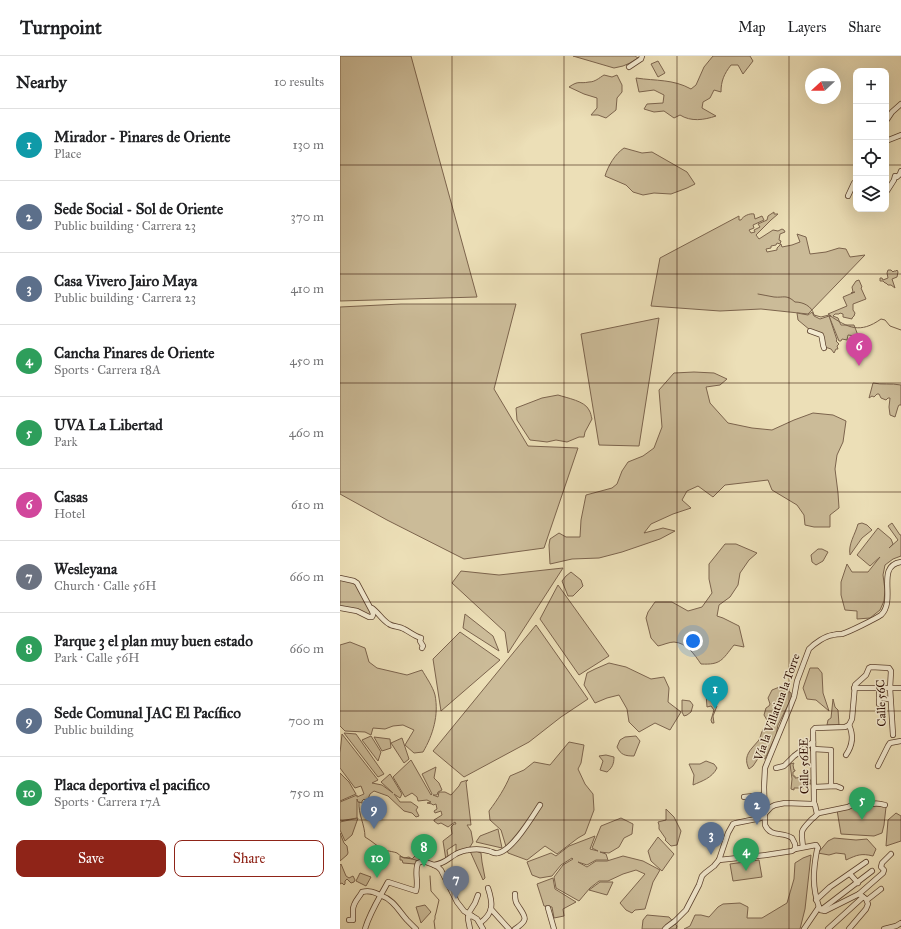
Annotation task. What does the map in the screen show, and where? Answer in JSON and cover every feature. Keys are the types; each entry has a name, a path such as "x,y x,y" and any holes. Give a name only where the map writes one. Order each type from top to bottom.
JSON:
{"street":[{"path":"629,67 641,59 642,56"},
{"path":"889,116 901,104"},
{"path":"889,141 900,136"},
{"path":"889,188 895,176 897,177 901,171"},
{"path":"848,196 853,187"},
{"path":"810,331 821,335 824,348"},
{"name":"Vía la Villatina la Torre","path":"795,849 795,844 792,838 786,834 773,834 765,825 764,795 765,768 794,697 797,681 809,649 812,646 826,637 850,631 882,614 887,602 887,575 889,569 901,562"},
{"path":"340,578 357,582 372,612"},
{"path":"340,608 357,611 369,617 372,617 373,615 372,608 389,624 405,629 421,638 420,641 423,646 422,648"},
{"name":"Calle 56C","path":"854,688 855,685 866,675 869,668 890,669 892,735"},
{"path":"846,755 852,744 849,725 854,708 854,688 901,688"},
{"path":"879,688 879,704"},
{"path":"879,698 890,699"},
{"name":"Calle 56EE","path":"817,814 815,805 813,804 813,730 815,728 845,727 849,725"},
{"path":"878,766 890,743 901,741"},
{"path":"778,767 784,766 800,750 813,742"},
{"path":"814,749 831,750 836,787 814,786"},
{"path":"744,797 764,795"},
{"path":"803,848 802,830 817,814 848,807 860,801 867,806 875,803 885,805"},
{"path":"665,929 666,926 675,922 686,910 702,876 719,860 728,833 733,824 761,818 771,807 775,805 813,804"},
{"path":"434,865 445,862 458,852 479,849 496,853 502,852 510,847 516,840 540,805"},
{"path":"719,860 792,851 816,844 818,850 814,872 814,892 820,909 825,911 881,889"},
{"path":"828,929 863,897 883,873 884,870 881,865 891,854"},
{"path":"365,929 388,882 416,891 416,866 418,863 423,861 434,865 441,870 457,902 470,915 477,919 483,929"},
{"path":"816,900 830,887 866,862"},
{"path":"804,928 820,909 872,872"},
{"path":"850,874 858,883"},
{"path":"480,923 488,916 491,909 491,898 488,888"},
{"path":"349,920 353,920 353,909 358,898 364,891 382,895 391,900 416,929"},
{"path":"514,929 525,920 525,917 516,903 515,894"},
{"path":"470,929 468,917 478,895"},
{"path":"849,929 866,909 868,904 863,897"},
{"path":"548,908 555,929"},
{"path":"491,909 509,929"},
{"path":"884,929 901,923"}],"shaded area":[{"path":"340,56 411,56 477,297 340,301"},
{"path":"573,56 635,56 638,58 623,66 614,68"},
{"path":"713,56 750,56 753,61 743,74 738,65 731,65 723,78 721,92 714,90 710,98 703,102 702,108 716,116 698,120 689,119 680,115 674,118 664,111 654,112 644,109 647,104 663,103 664,95 654,90 639,92 636,78 678,83 691,89 696,85 704,67"},
{"path":"658,61 665,73 658,77 651,64"},
{"path":"604,75 612,77 617,75 622,85 622,92 617,98 616,110 606,118 598,115 591,115 597,108 597,98 569,87 577,83 586,83 597,80"},
{"path":"624,148 642,153 652,152 687,172 695,184 671,194 654,193 643,195 633,192 626,185 605,176 612,160"},
{"path":"774,212 774,214 778,214 756,235 759,239 773,230 778,231 782,229 785,232 780,234 780,244 777,243 776,245 771,246 771,248 766,249 767,252 777,250 781,244 782,247 800,242 797,234 806,237 810,254 826,252 839,248 846,249 850,257 865,255 808,314 761,309 720,311 651,306 660,258 739,216 739,220 741,220 745,216 751,214 754,214 755,219 762,216 764,220 753,225 754,228 749,230 751,233 755,232 754,230 760,227 758,224 767,220 768,216"},
{"path":"888,270 893,272 897,270 898,272 897,277 892,279 895,288 883,281 880,281 880,278 883,280 888,278"},
{"path":"859,280 866,299 853,304 853,310 855,313 852,319 843,317 843,314 840,313 833,316 838,318 841,325 854,325 859,338 848,335 847,340 842,339 839,341 829,316 831,316 828,314 847,306 843,297 855,292 851,293 853,292 852,287 856,281"},
{"path":"401,304 516,304 494,389 528,446 578,448 544,548 464,559 387,520 340,494 340,307"},
{"path":"812,312 814,316 820,319 829,316 837,340 836,341 839,344 837,346 838,349 836,349 834,353 831,349 825,347 823,336 810,330 798,320 797,313 808,315"},
{"path":"659,318 639,446 599,445 581,334"},
{"path":"674,373 714,373 727,379 720,385 706,387 710,403 728,423 772,430 813,413 833,415 846,421 843,442 837,455 835,469 839,508 830,515 830,527 814,527 805,525 804,515 797,505 772,490 768,480 725,485 713,497 698,486 687,491 682,500 691,508 651,524 644,533 663,528 675,531 660,539 599,558 572,559 550,564 550,539 559,533 566,537 580,537 581,520 586,495 612,488 617,484 622,471 628,462 643,456 654,448 662,427 659,390"},
{"path":"873,383 901,385 901,405 898,407 895,417 890,415 890,398 886,400 877,394 874,397 872,396 869,398"},
{"path":"558,395 584,404 591,413 592,419 584,437 579,437 567,442 556,440 547,442 530,440 517,420 516,408 542,398"},
{"path":"862,523 867,525 872,530 862,538 850,555 850,547 858,524"},
{"path":"892,523 901,535 901,556 893,559 885,565 883,575 885,590 884,601 880,610 870,618 857,619 857,611 845,610 841,595 841,582 847,564 852,572 868,572 880,557 870,566 857,555 878,528 891,539 893,544 889,548 898,540 888,526"},
{"path":"725,544 736,544 757,553 749,560 740,573 738,585 730,597 719,605 717,616 739,626 744,647 734,645 727,654 717,662 713,664 701,664 696,656 683,644 670,642 658,646 651,638 646,618 655,602 672,602 688,611 702,607 712,593 709,579 709,564"},
{"path":"818,549 828,552 823,561 816,565 812,562 811,555"},
{"path":"563,568 508,653 505,632 452,583 461,571 499,575"},
{"path":"571,572 581,580 583,586 573,596 568,596 562,581"},
{"path":"340,578 354,581 367,602 372,617 340,608"},
{"path":"558,585 609,656 579,675 540,619"},
{"path":"465,614 493,636 499,651 463,628"},
{"path":"536,625 588,699 561,717 529,742 464,777 433,751"},
{"path":"460,632 500,660 441,711 433,659"},
{"path":"350,642 365,648 369,662 377,668 407,675 422,670 431,685 436,702 436,717 434,725 430,739 423,752 414,753 405,745 414,730 403,725 385,729 373,728 371,735 365,732 345,731 340,726 340,645"},
{"path":"609,663 626,667 651,679 664,677 669,688 668,702 681,712 670,730 655,723 639,732 629,722 627,709 619,695 595,703 584,685 587,673"},
{"path":"810,668 818,668 822,673 823,693 829,711 816,700 807,699 803,688"},
{"path":"782,686 791,693 791,699 778,725 776,735 765,759 759,757 749,769 747,763 748,753 759,740 764,728 768,729 770,725 764,715 766,708 770,704 768,698 772,690"},
{"path":"706,694 717,706 713,716 714,723 712,723 711,720 714,710 711,706 707,707"},
{"path":"833,699 835,707 838,710 839,725 827,725 828,720 831,718"},
{"path":"682,700 690,701 693,705 691,712 684,716 682,712"},
{"path":"344,733 356,734 384,774 378,777"},
{"path":"342,734 378,780 372,783 382,785 393,793 381,782 390,774 402,794 400,798 394,794 400,802 411,802 418,807 416,810 419,816 416,817 412,813 404,811 388,796 374,791 370,794 368,799 364,799 362,801 362,803 358,802 357,799 357,818 340,821 340,802 357,795 357,797 364,794 361,786 355,788 340,768"},
{"path":"371,736 381,752 378,761 362,740"},
{"path":"636,736 640,741 634,756 626,755 620,752 617,747 620,740 625,737"},
{"path":"374,737 390,739 391,748 382,751"},
{"path":"402,738 409,759 404,763 391,743"},
{"path":"569,742 584,745 581,763 578,769 585,784 593,794 594,810 585,834 557,854 545,846 527,860 508,853 501,830 490,820 489,811 501,794 510,776 524,770 534,762 550,765"},
{"path":"606,755 614,757 614,762 607,772 600,770 603,761 599,756"},
{"path":"411,760 431,795 432,794 422,774 436,767 434,778 439,783 442,790 438,792 437,795 433,795 438,797 439,792 445,792 451,795 461,782 468,780 466,782 471,825 467,825 471,831 473,842 470,847 456,852 456,844 447,850 448,856 446,860 443,841 452,834 451,827 456,824 455,822 448,827 441,823 438,824 434,820 442,815 441,811 435,813 434,811 437,809 436,804 433,805 427,803 431,802 427,800 418,801 417,797 412,793 405,797 393,777"},
{"path":"706,761 714,764 717,768 710,777 693,785 694,775 689,764 700,764"},
{"path":"794,763 793,765 795,771 793,772 793,776 795,776 795,778 806,777 807,780 811,780 811,784 805,784 804,788 794,788 794,790 791,789 792,779 790,764"},
{"path":"340,773 349,782 356,794 340,801"},
{"path":"859,802 886,807 882,833 874,836 841,834 837,810"},
{"path":"666,809 674,817 681,831 677,845 671,846 665,840 666,839 659,829 658,822 666,820"},
{"path":"896,813 901,816 901,841 886,846 888,820"},
{"path":"358,818 352,835 345,841 340,830 340,822"},
{"path":"621,818 633,824 632,834 624,838 619,847 609,853 600,852 606,854 608,860 596,860 587,865 578,862 587,867 596,861 607,861 623,856 643,861 660,870 653,882 645,909 635,910 632,913 626,910 620,903 645,874 636,870 608,881 599,881 590,888 579,901 556,888 554,877 563,865 573,859 572,858 561,865 552,876 540,878 532,875 527,862 551,853 556,856 569,846 595,836 590,849 598,851 592,848 601,826"},
{"path":"498,829 502,848 476,842 480,836"},
{"path":"340,833 344,843 347,846 348,853 340,861"},
{"path":"658,837 674,854 662,871 651,861 648,851"},
{"path":"834,838 856,840 867,839 876,849 873,856 859,855 846,860 845,854 836,853 829,855 818,853 828,841"},
{"path":"470,851 481,853 485,878 483,880"},
{"path":"417,854 420,859 415,864 403,863 402,860 400,860 400,856 404,858 409,857 412,859"},
{"path":"811,855 805,909 800,929 684,929 690,926 695,915 709,917 718,907 723,904 740,903 748,907 747,918 762,918 787,903 794,879 795,863"},
{"path":"759,860 762,877 733,881 730,864"},
{"path":"341,864 346,876 349,878 353,876 355,880 354,882 351,883 347,879 344,885 342,883 340,884"},
{"path":"360,873 371,877 366,886 356,881"},
{"path":"553,878 555,889 576,902 563,909 564,916 554,918 552,907 544,906 537,884"},
{"path":"600,882 613,882 607,895 589,890"},
{"path":"425,905 431,912 421,923 416,907"},
{"path":"647,915 669,917 677,926 676,929 642,929 643,920"}],"waterway":[{"path":"758,294 774,297 787,297 795,302 807,305 814,315 821,317 829,315 854,328 867,327 881,319 885,320 890,326 901,330"},
{"path":"359,802 365,837 384,850 398,853 402,857 418,861"},
{"path":"430,876 431,891 439,900 434,921 435,929"}],"place":[{"name":"Casas","path":"859,366"},
{"name":"Mirador - Pinares de Oriente","path":"715,709"},
{"name":"UVA La Libertad","path":"862,820"},
{"name":"Sede Social - Sol de Oriente","path":"757,825"},
{"name":"Sede Comunal JAC El Pacífico","path":"374,829"},
{"name":"Casa Vivero Jairo Maya","path":"711,855"},
{"name":"Parque 3 el plan muy buen estado","path":"424,867"},
{"name":"Cancha Pinares de Oriente","path":"746,871"},
{"name":"Placa deportiva el pacifico","path":"377,878"},
{"name":"Wesleyana","path":"456,899"}]}
